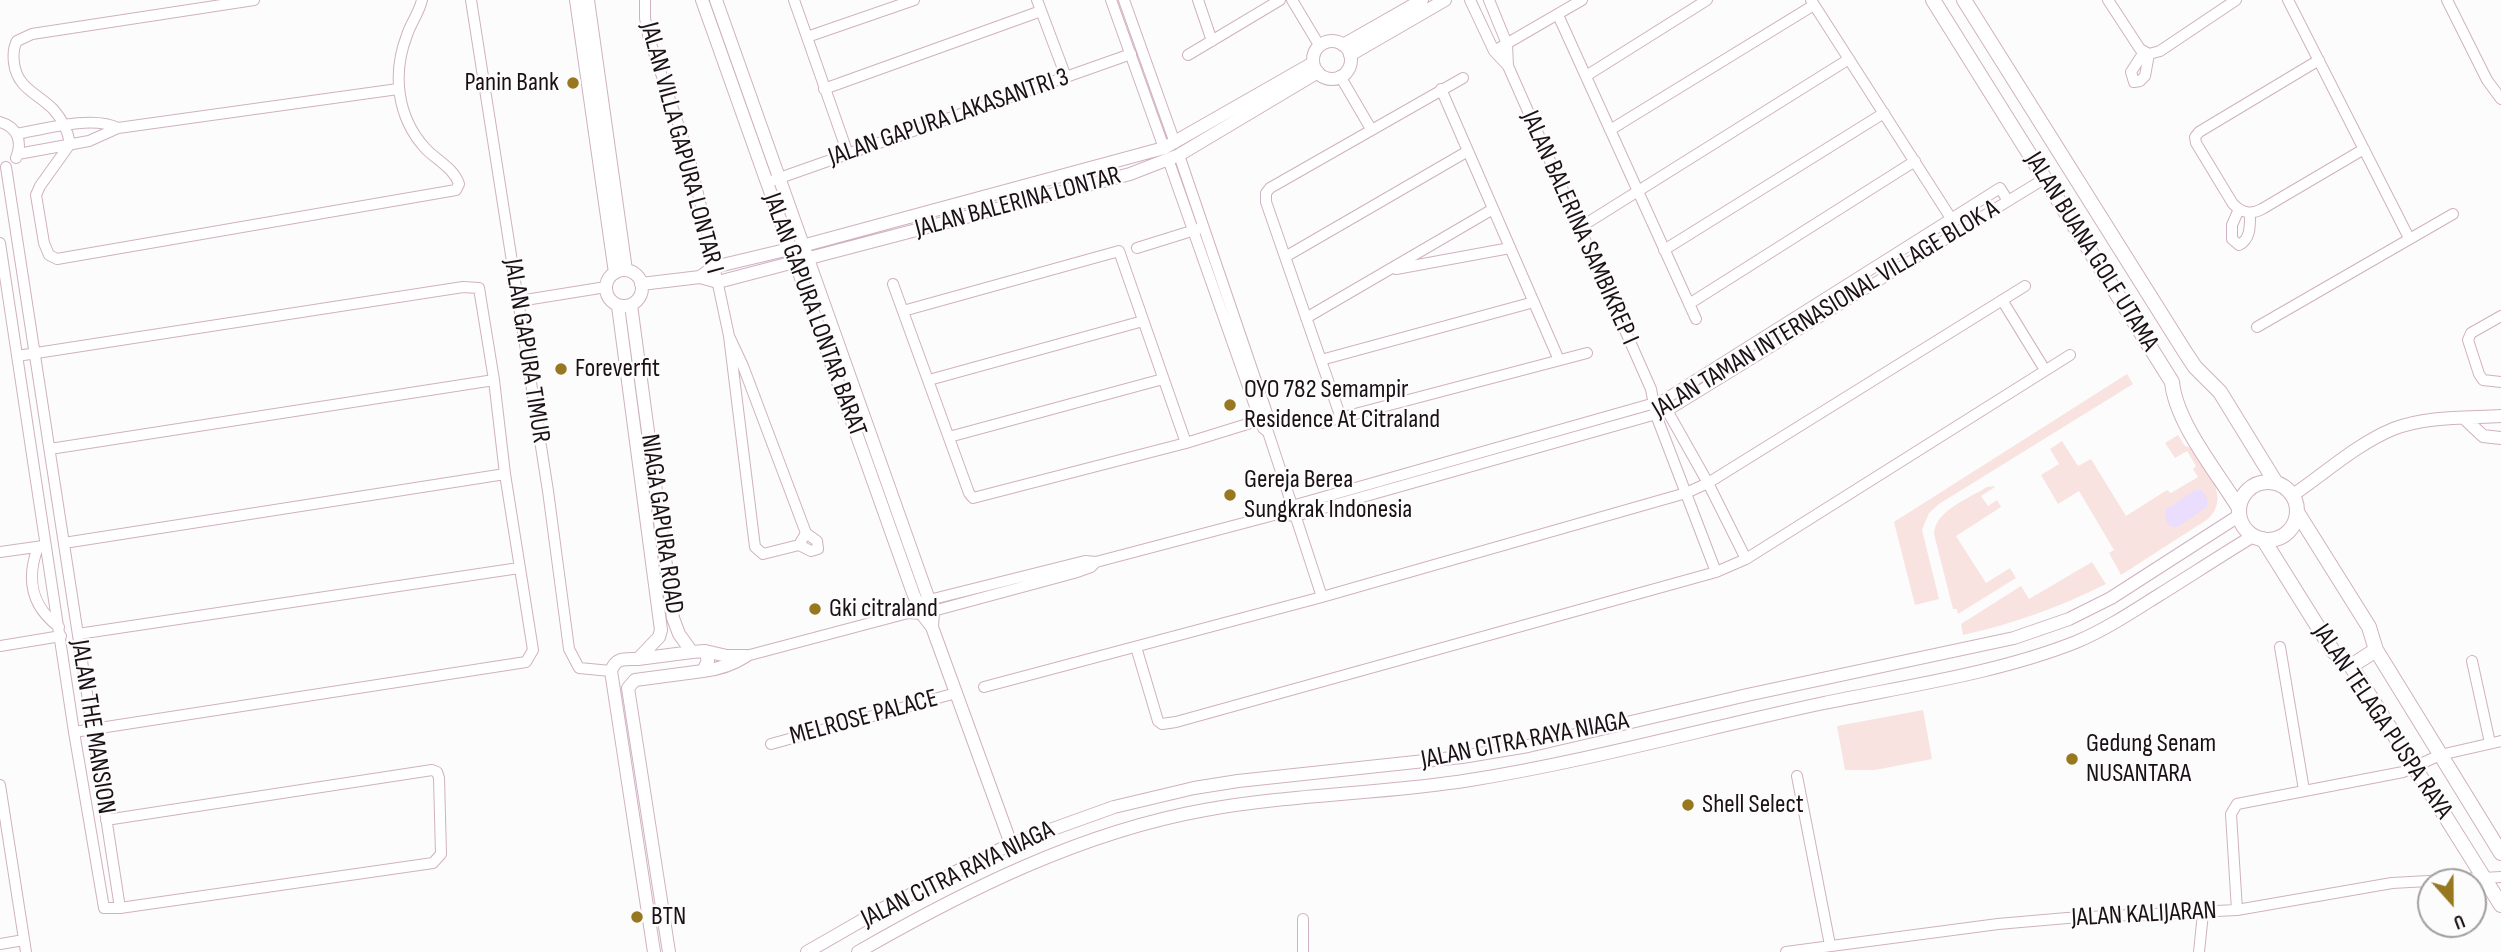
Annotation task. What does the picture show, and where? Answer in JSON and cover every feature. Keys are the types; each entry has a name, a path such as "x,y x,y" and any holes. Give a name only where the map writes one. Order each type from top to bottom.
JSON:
{"main road":[{"name":"JALAN BUANA GOLF UTAMA","path":"1933,0 2172,382 2181,415 2240,511"},
{"name":"JALAN BUANA GOLF UTAMA","path":"1964,0 2195,367 2220,392 2276,483"},
{"path":"2172,382 2195,367"},
{"path":"2259,483 2276,483 2293,495 2297,512 2292,528 2279,537 2258,537 2242,523 2241,500 2259,483"},
{"name":"JALAN TELAGA PUSPA RAYA","path":"2297,512 2369,627 2376,650 2501,853"},
{"name":"JALAN TELAGA PUSPA RAYA","path":"2258,537 2333,651 2351,666 2478,868"},
{"path":"2351,666 2376,650"},
{"name":"JALAN TELAGA PUSPA RAYA","path":"2487,882 2501,905"}],"street":[{"path":"70,144 65,125 52,108 18,79 13,52 20,39 32,34 254,0"},
{"path":"70,144 36,195 46,251 57,259 456,190 459,184 455,176 426,149 415,134 406,118 398,89 401,52 422,0"},
{"name":"JALAN GAPURA TIMUR","path":"471,0 519,301 569,649 579,668 611,671"},
{"path":"576,0 620,271"},
{"path":"588,0 620,271"},
{"name":"JALAN VILLA GAPURA LONTAR I","path":"645,0 648,35 689,156 729,336 755,547 763,554 799,545 814,552 818,549 817,541 806,533 743,366 729,336"},
{"name":"JALAN GAPURA LONTAR BARAT","path":"702,0 772,181 922,608 932,627 1011,844"},
{"name":"JALAN GAPURA LONTAR BARAT","path":"716,0 772,181"},
{"path":"794,0 848,154"},
{"path":"807,37 914,0"},
{"path":"1198,0 1212,41"},
{"path":"1188,55 1280,0"},
{"path":"1292,0 1319,45"},
{"path":"1347,50 1422,0"},
{"path":"1347,50 1445,0"},
{"name":"JALAN BALERINA SAMBIKREP I","path":"1470,0 1494,51 1508,66 1651,389 1716,572"},
{"name":"JALAN BALERINA SAMBIKREP I","path":"1489,0 1507,44 1508,66"},
{"path":"1494,51 1582,0"},
{"path":"1586,76 1707,0"},
{"path":"2108,0 2147,53 2160,51 2236,0"},
{"path":"2288,0 2409,238"},
{"path":"2447,0 2487,80 2501,99"},
{"path":"1171,151 1125,1 1112,3 1199,229 1265,418 1263,428 1268,432 1322,597"},
{"path":"1611,130 1813,2 1960,231"},
{"path":"824,89 1039,6 1066,77"},
{"path":"1558,15 1696,319"},
{"path":"1331,41 1347,50 1349,67 1340,76 1324,77 1315,68 1314,53 1319,45 1331,41"},
{"name":"JALAN GAPURA LAKASANTRI 3","path":"772,181 1131,54"},
{"path":"1579,228 1849,59"},
{"path":"2319,60 2196,134 2196,143 2239,209 2250,213 2262,209 2364,149"},
{"name":"JALAN BALERINA LONTAR","path":"641,284 700,276 714,267 798,253 1107,180 1171,151 1315,68"},
{"path":"1340,76 1371,129"},
{"path":"1340,418 1266,202 1268,190 1463,78"},
{"path":"3,167 18,154 89,141 118,128 398,89"},
{"path":"1441,89 1559,359"},
{"path":"1664,250 1884,113"},
{"path":"0,122 17,134 20,147 18,154"},
{"path":"17,134 65,125 107,123 118,128"},
{"name":"JALAN BALERINA LONTAR","path":"700,276 718,282 798,253 1103,165 1171,151"},
{"path":"1285,257 1468,151"},
{"path":"1689,304 1915,162"},
{"path":"1103,165 1107,180"},
{"name":"JALAN THE MANSION","path":"0,243 42,546 60,631 102,902 107,909 120,908 35,354 3,167"},
{"name":"JALAN TAMAN INTERNASIONAL VILLAGE BLOK A","path":"746,656 1073,564 1096,562 1294,511 1659,408 1825,314 2044,179"},
{"name":"JALAN TAMAN INTERNASIONAL VILLAGE BLOK A","path":"1659,408 1817,303 2000,188 2008,201"},
{"path":"1306,318 1493,209"},
{"path":"2239,209 2231,233 2232,239 2239,245 2246,239 2250,213"},
{"path":"2257,327 2453,214"},
{"path":"1137,248 1199,229"},
{"path":"1385,271 1510,248"},
{"path":"903,310 1119,251 1186,443"},
{"path":"620,271 636,275 641,284 640,296 625,305 609,299 606,287 610,276 620,271"},
{"path":"893,284 969,493 975,498 1186,443 1265,418"},
{"path":"984,687 1322,597 1686,493 1708,483 2025,286"},
{"path":"17,356 472,287 481,291 505,474 534,650 526,662 74,733"},
{"path":"519,301 606,287"},
{"path":"2003,300 2045,370"},
{"path":"1321,360 1534,302"},
{"path":"1817,303 1825,314"},
{"name":"NIAGA GAPURA ROAD","path":"625,305 673,618 679,634 698,652"},
{"name":"NIAGA GAPURA ROAD","path":"611,671 619,659 638,659 659,637 661,630 625,305"},
{"path":"2501,316 2471,333 2468,340 2483,380 2501,382"},
{"path":"929,380 1143,321"},
{"path":"1321,423 1587,353"},
{"path":"1136,647 1155,716 1163,724 1716,572 1746,559 2070,355"},
{"path":"949,437 1163,379"},
{"path":"50,449 494,380"},
{"name":"JALAN BALERINA SAMBIKREP I","path":"1659,408 1708,483 1746,559"},
{"path":"2293,495 2376,437 2395,428 2431,420 2501,416"},
{"path":"2465,418 2483,436 2501,438"},
{"path":"64,542 505,474"},
{"name":"JALAN CITRA RAYA NIAGA","path":"807,952 880,909 1011,844 1114,807 1194,788 1238,781 1462,757 1528,746 1747,695 2014,638 2069,620 2111,598 2240,511"},
{"path":"799,545 806,533"},
{"name":"JALAN CITRA RAYA NIAGA","path":"858,952 1020,868 1069,848 1200,811 1241,804 1476,779 1535,769 2021,661 2078,641 2120,620 2258,537"},
{"path":"0,552 42,546"},
{"path":"0,646 60,631 43,612 33,592 31,570 42,546"},
{"path":"78,634 520,568"},
{"path":"2280,647 2304,790"},
{"path":"698,652 708,661 703,671"},
{"path":"638,659 698,652 746,656"},
{"path":"669,952 628,688 635,680 718,669 734,664 746,656"},
{"path":"2237,910 2231,810 2245,800 2387,776 2403,772 2440,755 2495,742 2472,661"},
{"path":"611,671 654,952"},
{"name":"MELROSE PALACE","path":"771,744 956,693"},
{"path":"1747,695 1753,719"},
{"path":"106,820 432,770 437,772 439,778 441,855 433,863 120,908"},
{"path":"1797,776 1830,945"},
{"path":"0,785 25,946 0,944"},
{"path":"1194,788 1200,811"},
{"path":"0,874 14,872"},
{"name":"JALAN KALIJARAN","path":"1786,952 1998,924 2237,910 2392,883 2417,882"},
{"path":"880,909 894,932"},
{"path":"2199,952 2203,913"},
{"path":"1303,919 1303,952"}],"shaded area":[{"path":"2127,374 2133,384 1939,504 1929,513 1922,530 1939,599 1915,605 1894,522"},
{"path":"2178,435 2185,446 2192,448 2214,483 2217,492 2215,510 2208,519 2121,575 2109,553 2114,550 2079,491 2058,504 2041,475 2059,464 2050,449 2062,441 2078,466 2091,459 2126,516 2167,490 2171,493 2198,477 2193,469 2196,466 2187,451 2175,458 2165,443"},
{"path":"1994,486 1981,496 1988,506 1997,500 2001,507 1956,536 1986,583 2010,568 2016,578 1958,614 1957,609 1953,609 1934,534 1936,526 1940,518 1954,506 1987,487"},
{"path":"2195,490 2201,490 2205,494 2207,507 2177,527 2170,526 2166,521 2165,510"},
{"path":"2092,562 2106,584 2036,614 1963,635 1961,624 2021,586 2029,599"},
{"path":"1923,710 1932,759 1875,770 1845,770 1837,726"}],"place":[{"name":"Panin Bank","path":"573,83"},
{"name":"Foreverfit","path":"561,369"},
{"name":"OYO 782 Semampir Residence At Citraland","path":"1230,405"},
{"name":"Gereja Berea Sungkrak Indonesia","path":"1230,495"},
{"name":"Gki citraland","path":"815,609"},
{"name":"Gedung Senam NUSANTARA","path":"2072,759"},
{"name":"Shell Select","path":"1688,805"},
{"name":"BTN","path":"637,917"}]}
